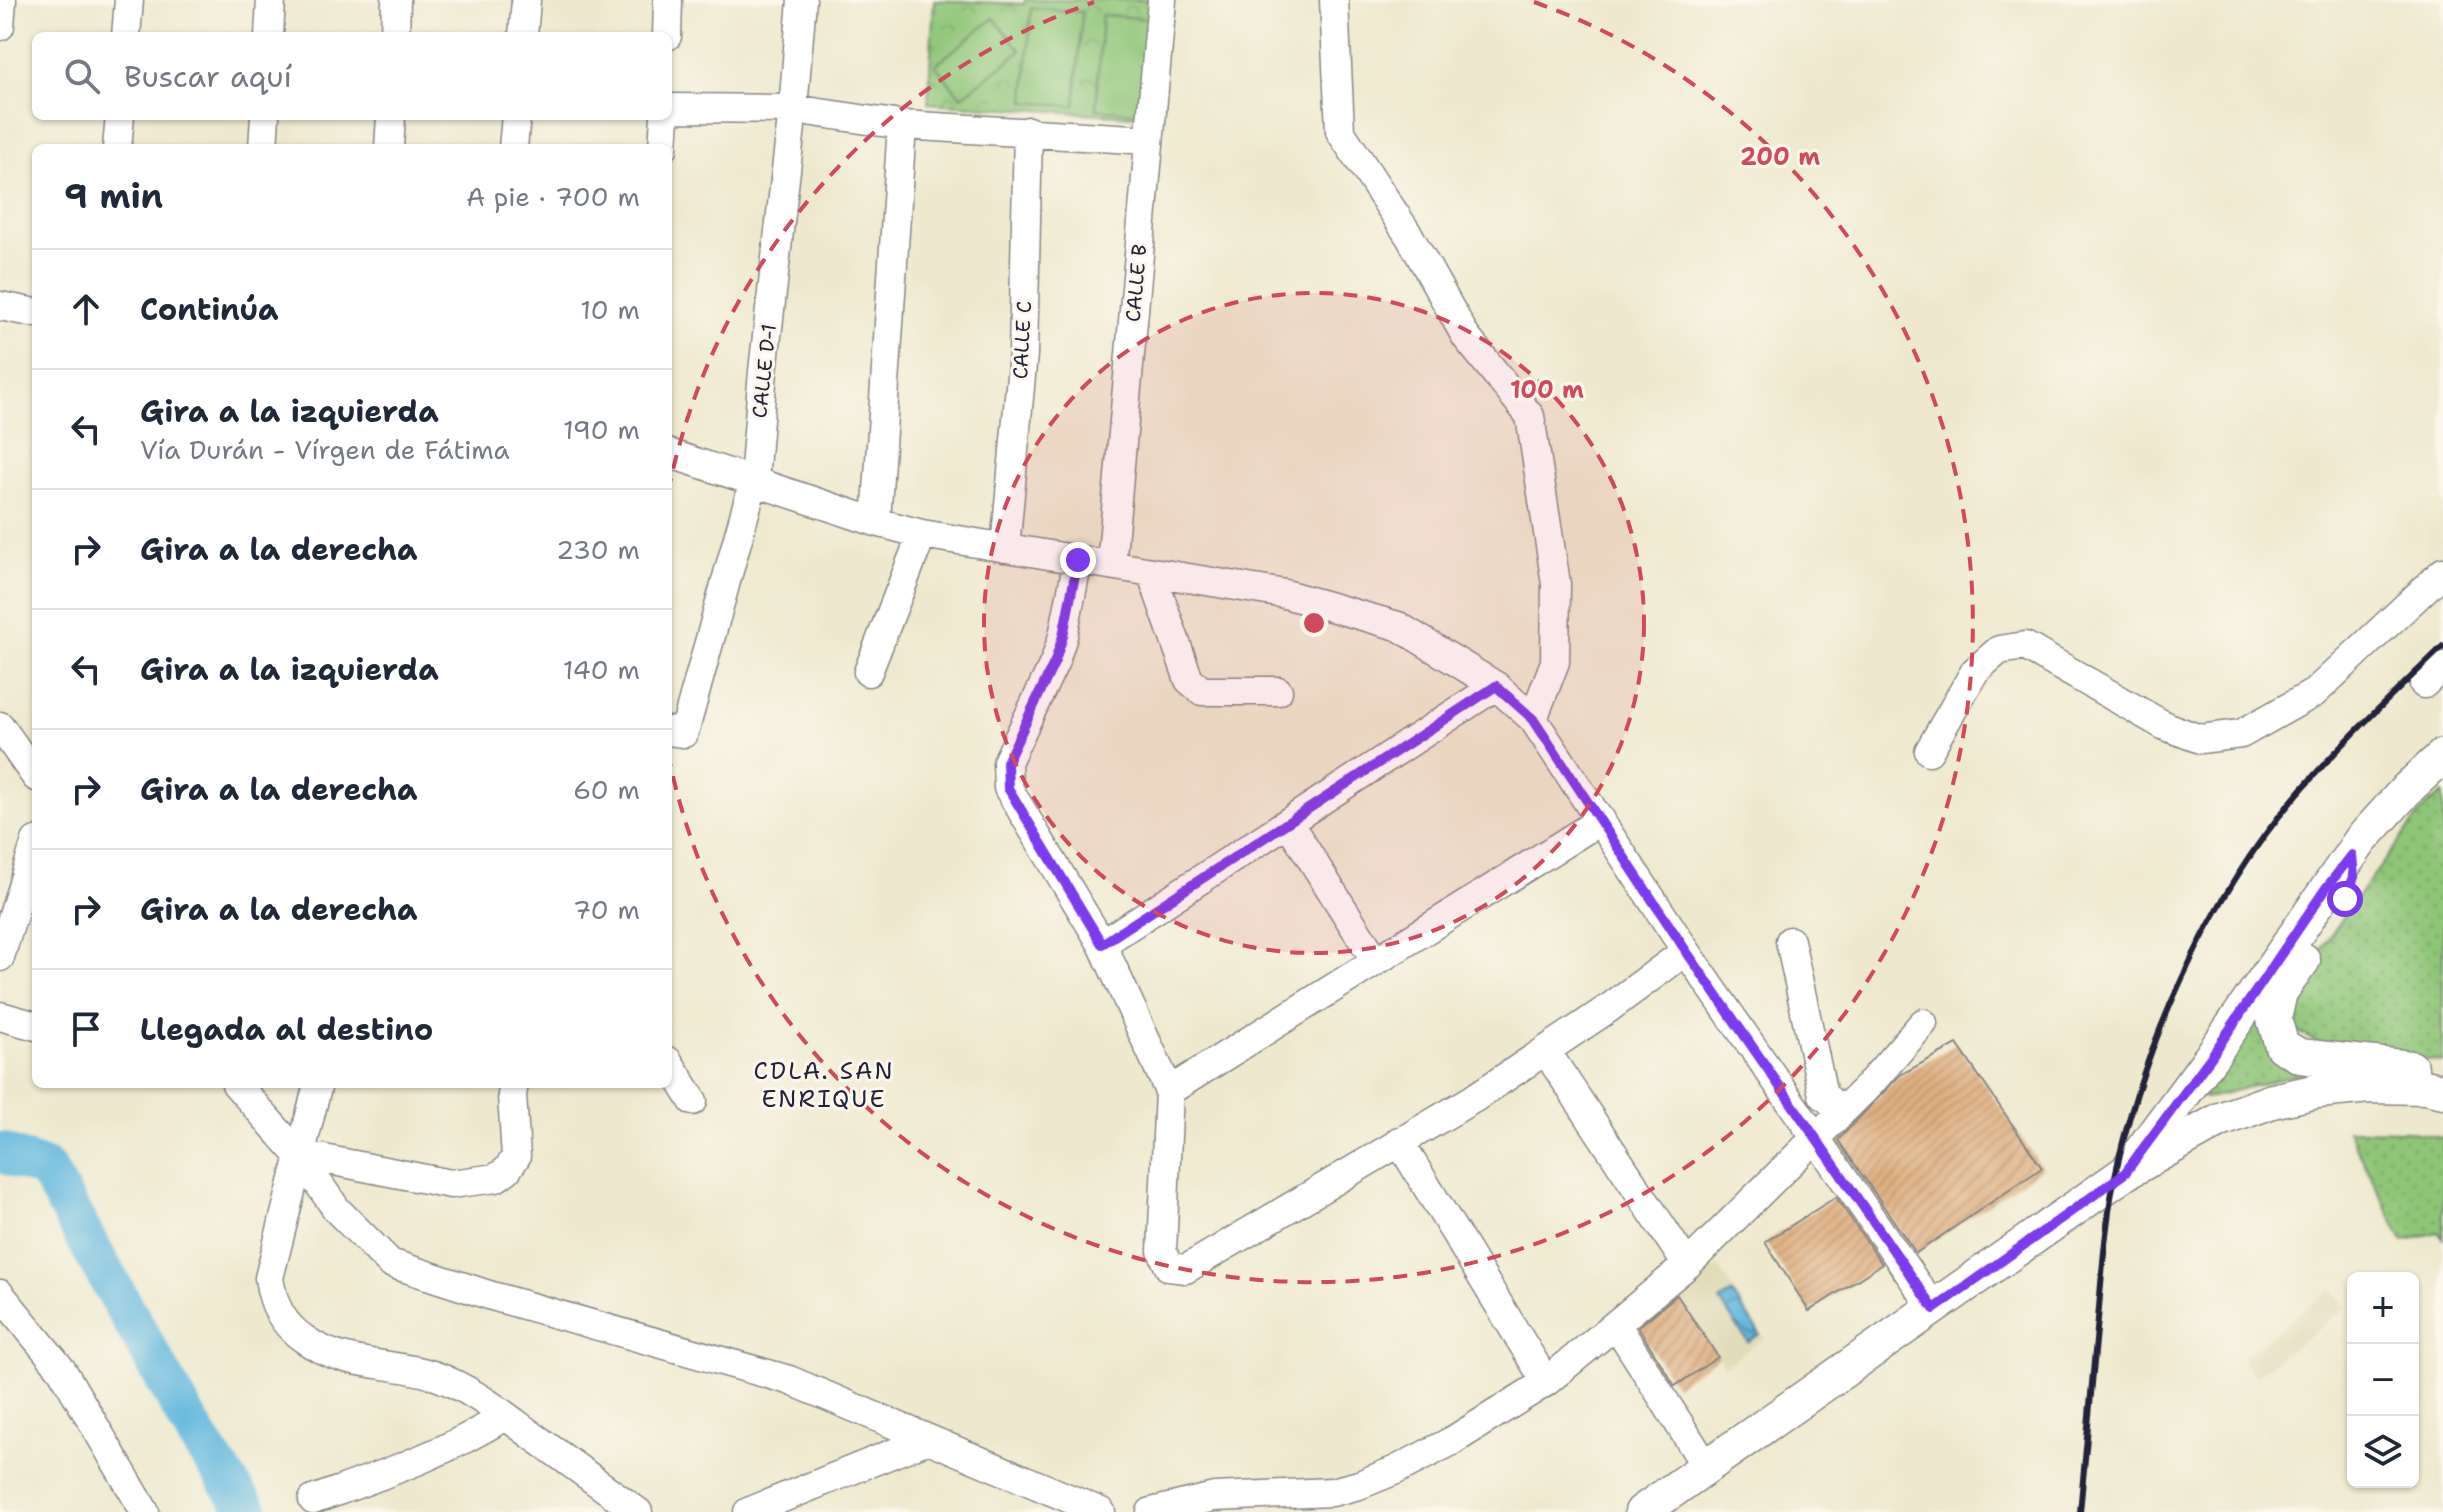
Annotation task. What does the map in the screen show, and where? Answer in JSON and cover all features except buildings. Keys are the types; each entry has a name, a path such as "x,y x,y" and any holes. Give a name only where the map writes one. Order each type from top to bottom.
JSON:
{"main road":[{"path":"2125,1173 2211,1057 2361,840 2408,788 2443,756"},
{"path":"2352,855 2354,877 2345,899 2280,992 2274,1019 2282,1046 2300,1056 2411,1068 2442,1090"},
{"path":"1642,1512 2125,1173 2220,1120 2272,1101 2318,1091 2370,1086 2442,1090"}],"street":[{"path":"0,26 2,0"},
{"path":"126,32 129,0"},
{"path":"269,32 271,0"},
{"path":"395,32 396,0"},
{"path":"523,32 526,0"},
{"path":"667,32 668,0"},
{"name":"CALLE D-1","path":"676,732 754,480 802,0"},
{"name":"CALLE B","path":"1111,565 1162,0"},
{"path":"1334,0 1340,131 1410,237 1466,337 1530,416 1556,584 1555,662 1533,719"},
{"path":"672,108 793,109 902,125 1149,140"},
{"path":"117,144 120,120"},
{"path":"263,144 265,120"},
{"path":"389,144 391,120"},
{"path":"513,144 516,120"},
{"path":"663,144 665,120"},
{"path":"876,522 902,125"},
{"name":"CALLE C","path":"1005,548 1023,354 1028,131"},
{"path":"0,306 32,312"},
{"path":"672,454 876,522 922,534 1285,594 1398,626 1496,686 1533,719 1686,951 1934,1309"},
{"path":"868,672 922,534"},
{"path":"1078,560 1055,661 1007,762 1008,788 1102,944 1169,1091 1162,1251 1169,1267 1186,1269 1473,1099 1686,951"},
{"path":"1151,572 1189,680 1202,691 1278,691"},
{"path":"1929,751 1975,671 1999,650 2025,646 2165,726 2200,739 2241,734 2314,693 2443,572"},
{"path":"1102,944 1496,686"},
{"path":"0,726 32,771"},
{"path":"1169,1091 1601,820"},
{"path":"1288,822 1376,961"},
{"path":"0,957 32,854"},
{"path":"1790,941 1823,1095 1842,1111"},
{"path":"0,1016 32,1025"},
{"path":"1151,1512 1214,1497 1332,1492 1359,1485 1452,1441 1546,1382 1687,1265 1869,1085 1923,1023"},
{"path":"1546,1051 1687,1265"},
{"path":"672,1067 693,1101"},
{"path":"240,1088 298,1154 337,1210 390,1263 492,1296 789,1380 1101,1512"},
{"path":"317,1088 269,1278 276,1309 284,1321 326,1352 359,1363 433,1376 468,1393 638,1512"},
{"path":"298,1154 451,1184 496,1178 507,1170 516,1157 513,1088"},
{"path":"1399,1141 1546,1382"},
{"path":"0,1294 62,1370 145,1512"},
{"path":"1616,1324 1707,1468"},
{"path":"313,1500 408,1465 477,1434 505,1416"},
{"path":"748,1512 926,1440"}],"shaded area":[{"path":"1718,1266 1765,1338 1724,1366 1676,1294"},
{"path":"2331,1289 2346,1308 2255,1376 2241,1359"}],"green space":[{"path":"934,0 1024,4 1025,0 1156,0 1146,117 928,103"},
{"path":"1031,8 1082,12 1075,106 1025,102"},
{"path":"1102,15 1153,19 1146,113 1096,109"},
{"path":"994,18 1021,51 961,97 935,65"},
{"path":"2443,793 2443,1062 2321,1044 2300,1033 2291,1017 2296,985 2424,808"},
{"path":"2263,1000 2317,1069 2202,1097"},
{"path":"2348,1130 2408,1131 2443,1138 2443,1238 2438,1232 2403,1241"}],"water":[{"path":"1732,1293 1760,1334 1748,1342 1720,1301"}],"waterway":[{"path":"0,1152 47,1170 196,1435 249,1512"}],"railway":[{"path":"2080,1512 2111,1198 2126,1132 2160,1030 2207,929 2264,837 2330,758 2443,646"}],"district":[{"name":"CDLA. SAN ENRIQUE","path":"824,1085"}],"route":[{"path":"1078,560 1055,661 1007,762 1008,788 1102,944 1496,686 1533,719 1686,951 1934,1309 2114,1184 2125,1173 2211,1057 2326,888 2352,855 2354,877 2345,899"}]}
